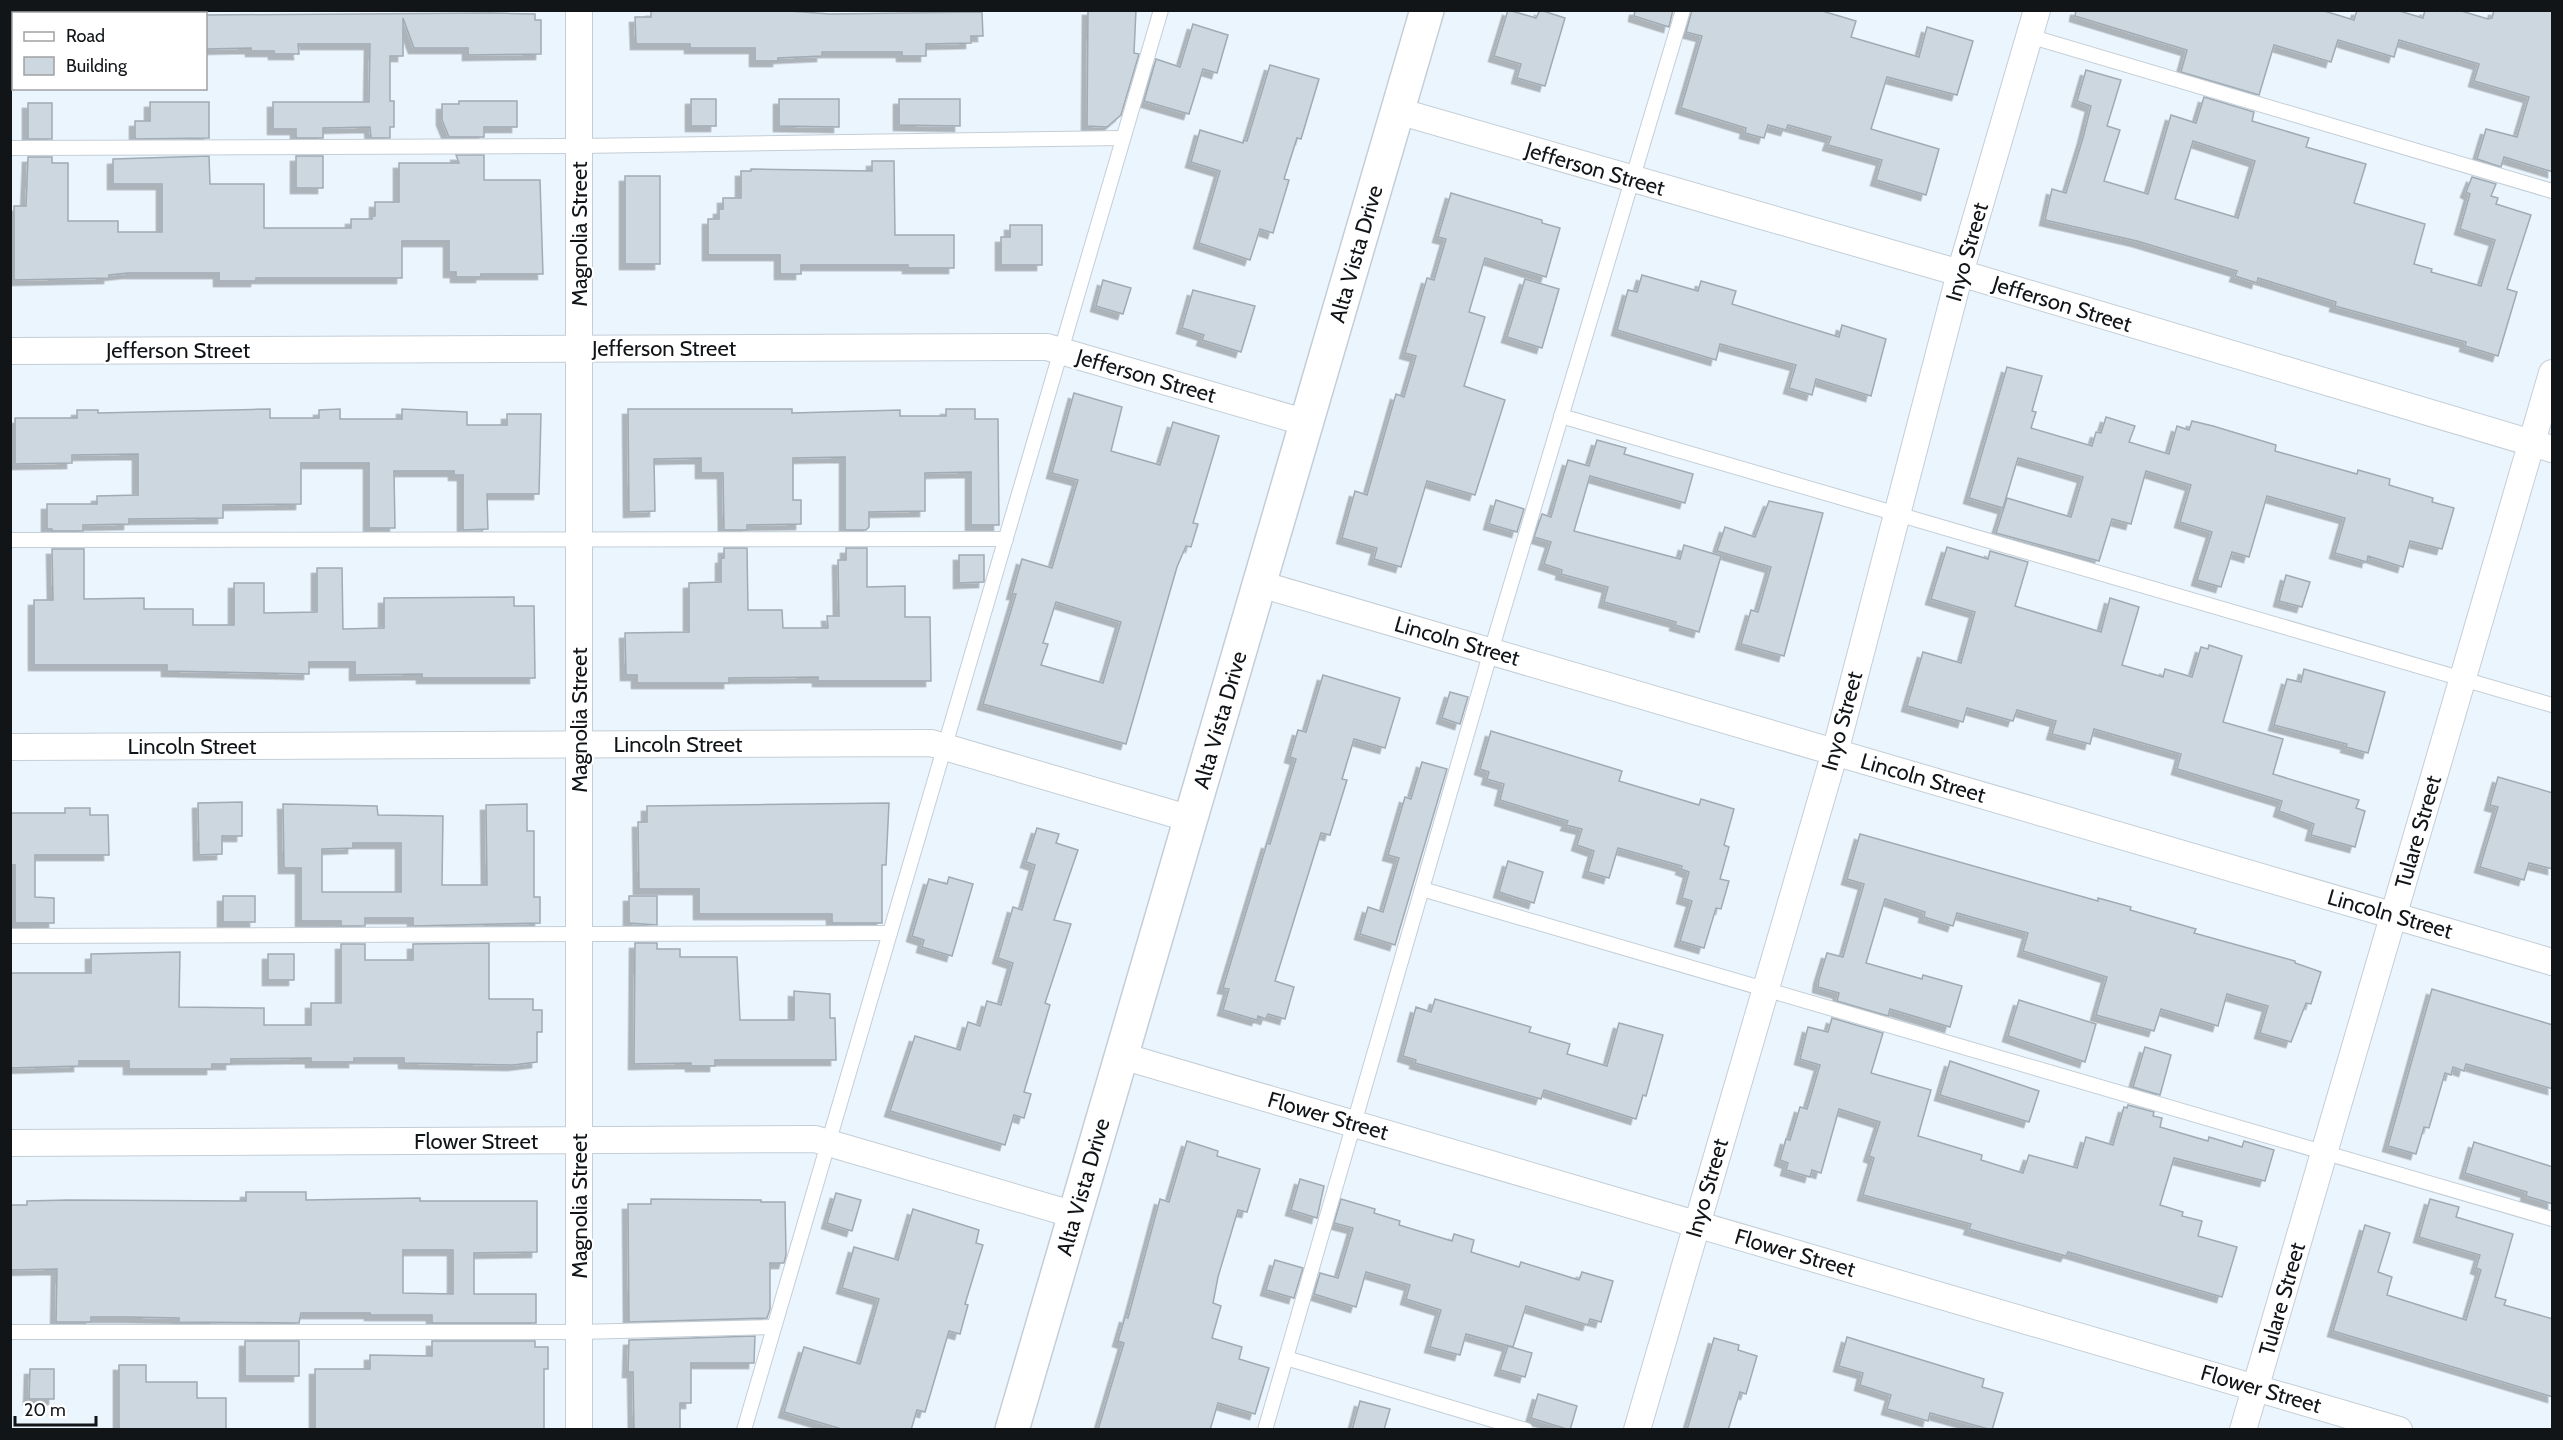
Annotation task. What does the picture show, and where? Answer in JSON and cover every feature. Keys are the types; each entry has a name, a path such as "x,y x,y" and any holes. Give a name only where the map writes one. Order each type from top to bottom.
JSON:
{"street":[{"name":"Magnolia Street","path":"579,10 579,1430"},
{"name":"Alta Vista Drive","path":"1012,1430 1427,10"},
{"name":"Inyo Street","path":"1637,1430 1835,752 1960,273 2037,10"},
{"name":"Jefferson Street","path":"1398,111 1960,273 2542,446"},
{"name":"Jefferson Street","path":"10,351 1047,347 1307,423"},
{"name":"Tulare Street","path":"2243,1430 2463,679 2542,446 2553,373"},
{"name":"Lincoln Street","path":"1260,584 2553,962"},
{"name":"Lincoln Street","path":"10,747 931,743 1191,819"},
{"name":"Flower Street","path":"1122,1056 2399,1430"},
{"name":"Flower Street","path":"10,1143 815,1139 1075,1215"}],"lane":[{"path":"744,1430 1161,10"},
{"path":"1265,1430 1491,651 1683,10"},
{"path":"2029,36 2553,191"},
{"path":"10,148 579,146 1124,138"},
{"path":"1561,416 1897,512 2553,705"},
{"path":"10,540 1006,539"},
{"path":"1422,889 2553,1219"},
{"path":"10,936 890,933"},
{"path":"10,1332 579,1332 774,1327"},
{"path":"1286,1359 1526,1430"}],"building":[{"path":"775,10 830,14 982,12 983,36 971,36 971,43 926,44 926,56 902,56 902,52 822,52 822,56 778,58 778,61 755,61 755,48 690,48 690,44 636,44 635,17 651,17 651,11"},
{"path":"1088,10 1136,10 1134,53 1139,54 1121,115 1107,127 1087,126"},
{"path":"1508,10 1536,18 1540,10 1565,18 1545,86 1517,78 1521,64 1494,56"},
{"path":"1635,10 1673,10 1669,27 1634,16"},
{"path":"1692,10 1819,10 1856,21 1851,37 1919,57 1927,27 1973,41 1957,95 1887,77 1871,129 1939,149 1926,195 1876,180 1882,160 1828,145 1831,137 1788,125 1786,130 1768,125 1764,138 1745,133 1746,128 1681,108 1702,36 1686,32"},
{"path":"2076,10 2321,10 2354,20 2357,10 2396,10 2423,18 2425,10 2458,10 2488,19 2492,18 2494,10 2553,10 2553,172 2504,157 2501,167 2477,159 2486,129 2517,137 2529,97 2474,81 2479,64 2399,40 2394,57 2338,40 2331,62 2274,45 2259,95 2181,72 2187,50 2075,16"},
{"path":"535,14 535,20 541,20 541,54 468,55 468,48 414,48 403,18 403,56 390,56 390,101 394,101 394,127 390,127 390,138 371,138 370,127 323,128 323,138 296,138 296,129 273,129 273,102 369,102 370,44 298,44 299,54 274,54 274,51 251,51 251,48 207,49 207,15"},
{"path":"1193,24 1228,35 1217,73 1203,69 1189,114 1144,101 1156,59 1180,67"},
{"path":"1270,65 1319,79 1301,139 1297,138 1284,179 1289,180 1273,233 1260,229 1250,260 1199,243 1220,171 1191,162 1200,130 1243,143 1244,140 1247,141"},
{"path":"2086,70 2121,80 2107,126 2120,130 2104,181 2148,194 2171,115 2196,123 2204,97 2254,112 2252,121 2309,138 2306,147 2366,164 2354,203 2425,224 2414,264 2432,269 2431,272 2481,286 2495,240 2460,229 2470,194 2466,192 2472,177 2496,184 2491,196 2498,198 2496,204 2531,215 2507,289 2517,292 2498,356 2465,346 2466,342 2335,306 2336,302 2258,278 2257,283 2235,276 2237,271 2137,241 2045,220 2052,189 2066,193 2083,138 2091,106 2077,101","holes":["2193,141 2255,161 2238,218 2175,199"]},
{"path":"691,99 716,99 716,126 691,126"},
{"path":"779,99 839,99 839,127 779,126"},
{"path":"899,99 960,99 960,126 899,125"},
{"path":"459,101 517,101 517,127 484,127 484,137 449,137 442,120 442,104 459,104"},
{"path":"150,102 209,102 209,138 135,139 135,121 150,121"},
{"path":"28,103 52,103 52,139 28,139"},
{"path":"456,155 484,155 484,180 540,180 543,274 481,274 481,277 456,277 456,272 449,272 449,241 402,241 402,278 256,278 256,281 219,281 219,273 128,273 109,275 109,278 14,280 14,206 26,206 28,157 52,157 52,163 68,163 68,221 118,221 118,232 162,232 162,184 113,184 113,159 209,156 210,184 264,184 264,228 351,228 351,219 372,219 372,216 375,216 375,202 399,202 399,163 459,163"},
{"path":"296,156 323,156 323,188 296,188"},
{"path":"872,161 894,161 895,235 954,235 954,268 908,268 908,265 801,265 801,274 780,274 780,255 708,255 708,219 719,219 719,209 723,209 723,198 741,198 741,171 751,171 751,169 872,171"},
{"path":"625,176 660,176 660,264 625,264"},
{"path":"1451,193 1542,220 1542,223 1560,228 1546,277 1485,258 1469,312 1485,317 1464,386 1505,400 1475,495 1427,481 1401,567 1374,559 1377,548 1342,538 1355,491 1367,495 1396,394 1404,397 1416,356 1405,353 1427,278 1434,280 1446,239 1438,237"},
{"path":"1010,225 1042,225 1042,265 1001,265 1001,237 1010,237"},
{"path":"1642,275 1698,291 1701,281 1736,291 1732,304 1839,337 1842,325 1886,339 1871,396 1816,379 1812,395 1789,388 1796,365 1720,344 1716,360 1617,330 1628,290 1637,292"},
{"path":"1525,279 1559,289 1542,348 1507,337"},
{"path":"1103,280 1131,288 1123,314 1096,306"},
{"path":"1193,290 1255,306 1241,352 1202,340 1204,335 1182,328"},
{"path":"2007,367 2042,376 2032,411 2036,412 2031,428 2092,446 2096,432 2101,433 2106,417 2135,426 2129,442 2169,454 2177,426 2189,430 2192,421 2213,426 2276,445 2275,451 2357,474 2358,470 2390,479 2389,485 2433,498 2432,502 2454,508 2442,549 2410,541 2403,567 2368,556 2367,562 2335,553 2345,518 2267,496 2249,557 2232,552 2221,587 2197,580 2212,532 2180,522 2191,485 2146,471 2131,524 2112,519 2099,561 1996,533 2007,498 2071,517 2083,477 2018,458 2003,508 1969,498"},
{"path":"1074,393 1122,407 1111,451 1160,465 1173,422 1219,436 1193,523 1198,524 1191,547 1186,546 1177,567 1126,744 983,704 1016,594 1012,594 1022,559 1052,568 1078,480 1052,473","holes":["1056,602 1121,622 1103,683 1041,665 1048,644 1043,643"]},
{"path":"270,409 270,418 319,418 319,410 340,409 340,419 402,419 402,409 467,412 467,425 507,425 507,414 541,414 539,494 487,494 488,529 463,530 463,475 454,475 454,471 394,471 395,528 369,528 369,463 301,463 301,504 223,505 223,518 129,519 129,524 83,525 83,531 52,531 52,529 47,529 47,504 97,504 97,496 138,495 138,454 72,455 72,463 15,464 15,418 77,418 77,410 98,410 98,413"},
{"path":"628,409 792,409 792,413 900,410 900,416 946,416 946,409 975,409 975,419 998,419 999,525 971,525 971,472 925,473 925,511 869,512 869,527 866,530 845,530 845,457 793,458 793,500 801,500 801,524 747,525 747,530 724,530 723,473 701,473 701,458 654,459 655,511 629,512"},
{"path":"1597,440 1626,448 1624,454 1693,474 1685,503 1590,476 1574,531 1680,559 1684,545 1721,556 1699,632 1675,625 1676,622 1604,602 1608,587 1561,574 1562,570 1544,564 1551,542 1534,537 1542,514 1551,517 1568,460 1589,466"},
{"path":"1496,500 1524,509 1517,532 1489,524"},
{"path":"1769,501 1823,513 1784,656 1741,644 1751,610 1758,612 1771,567 1717,551 1725,527 1755,537"},
{"path":"1947,547 1988,559 1990,551 2028,562 2015,606 2101,632 2110,598 2139,607 2122,665 2163,677 2165,669 2192,677 2201,647 2208,649 2209,645 2242,656 2223,722 2283,739 2273,774 2359,800 2356,808 2365,811 2355,847 2311,835 2314,824 2279,811 2282,801 2177,769 2181,754 2094,729 2090,744 2052,734 2056,721 2017,710 2013,721 1967,708 1963,722 1907,706 1923,652 1961,663 1975,612 1931,599"},
{"path":"724,548 747,548 748,610 782,610 783,628 828,628 827,616 839,616 838,560 846,560 846,548 867,548 867,587 905,586 905,617 930,617 931,681 818,681 818,677 729,678 729,683 637,683 637,675 626,675 625,633 689,632 689,583 721,582 721,558 724,558"},
{"path":"52,549 84,549 84,599 144,598 144,609 193,609 193,625 234,625 234,583 264,583 264,613 317,612 317,568 342,568 343,629 384,628 384,598 514,597 514,606 534,606 535,678 422,678 422,674 355,675 355,662 309,662 309,674 167,671 167,665 34,665 34,600 53,600"},
{"path":"959,555 984,555 984,582 959,583"},
{"path":"2286,575 2310,582 2302,607 2279,601"},
{"path":"2304,669 2385,692 2368,753 2346,747 2347,744 2274,725 2287,679 2301,682"},
{"path":"1323,675 1400,698 1385,748 1354,739 1342,779 1347,780 1330,835 1321,833 1275,981 1294,987 1285,1019 1268,1014 1266,1019 1258,1016 1257,1020 1223,1010 1229,989 1223,988 1267,843 1270,844 1296,759 1290,757 1298,730 1306,732"},
{"path":"1450,692 1468,697 1460,724 1442,718"},
{"path":"1491,731 1622,771 1619,781 1699,805 1701,799 1734,809 1724,845 1729,847 1720,879 1729,881 1721,909 1716,908 1704,948 1680,941 1692,901 1682,898 1689,872 1681,869 1682,866 1618,848 1609,878 1588,872 1594,851 1577,845 1582,829 1566,825 1568,821 1500,800 1504,784 1487,779 1489,772 1480,769"},
{"path":"1422,762 1447,769 1395,945 1360,934 1368,907 1383,912 1399,858 1388,855 1405,797 1411,799"},
{"path":"2498,777 2553,793 2553,869 2529,863 2524,880 2480,867 2498,807 2490,805"},
{"path":"242,802 242,836 222,836 222,854 199,855 198,803"},
{"path":"889,803 886,865 882,865 882,923 832,923 832,914 699,914 699,889 639,889 638,822 647,822 647,806"},
{"path":"283,804 377,806 378,815 443,816 442,885 487,885 486,805 527,804 527,831 534,831 534,897 540,897 540,923 413,926 413,918 365,918 365,926 341,926 341,921 301,921 301,868 284,868","holes":["353,843 401,843 401,892 322,892 322,849 353,848"]},
{"path":"65,808 90,808 90,815 108,815 109,855 35,855 35,897 54,898 54,923 15,923 15,865 10,865 10,813 65,813"},
{"path":"1037,828 1059,834 1056,843 1078,850 1054,920 1071,924 1045,1003 1050,1005 1024,1092 1031,1094 1024,1118 1014,1115 1005,1145 890,1111 915,1036 960,1050 968,1022 980,1026 987,1001 1001,1005 1013,963 998,958 1013,907 1022,910 1035,865 1026,862"},
{"path":"1860,834 2098,901 2098,898 2131,907 2130,910 2196,929 2194,933 2295,961 2295,963 2321,972 2311,1004 2306,1003 2291,1042 2260,1033 2268,1006 2227,994 2218,1026 2161,1009 2154,1031 2096,1015 2107,977 2023,951 2028,933 1957,913 1953,926 1924,917 1925,912 1885,899 1866,963 1922,979 1923,975 1962,986 1950,1027 1890,1009 1888,1016 1837,1001 1839,993 1818,987 1819,979 1827,953 1843,957 1864,884 1847,879"},
{"path":"1508,861 1543,872 1534,903 1499,892"},
{"path":"949,877 973,884 952,956 922,947 924,940 912,936 929,879 947,884"},
{"path":"223,896 255,896 255,922 223,922"},
{"path":"629,896 657,896 657,925 629,923"},
{"path":"489,943 489,999 533,999 533,1010 542,1010 542,1032 537,1032 537,1062 513,1065 404,1063 404,1058 354,1058 354,1062 311,1062 311,1058 231,1059 231,1064 212,1064 212,1069 129,1069 129,1061 79,1061 79,1066 10,1068 10,973 91,973 91,954 180,952 179,1007 264,1008 264,1025 311,1025 311,1003 341,1003 341,944 365,944 365,960 413,960 413,944"},
{"path":"635,943 657,943 657,949 680,949 680,957 737,957 740,1020 794,1020 794,991 830,994 830,1018 835,1018 836,1060 715,1060 715,1066 691,1066 691,1063 634,1064"},
{"path":"268,954 294,954 294,980 268,980"},
{"path":"2432,989 2553,1025 2553,1089 2466,1064 2464,1071 2453,1067 2451,1075 2445,1073 2429,1128 2424,1127 2416,1154 2388,1146"},
{"path":"1435,999 1531,1027 1529,1032 1570,1044 1567,1054 1607,1066 1619,1023 1663,1035 1646,1096 1643,1095 1636,1119 1544,1090 1541,1099 1415,1063 1416,1060 1403,1056 1416,1007 1431,1012"},
{"path":"2019,1000 2096,1024 2085,1062 2008,1036"},
{"path":"1832,1018 1883,1033 1871,1073 1931,1090 1918,1136 1982,1155 1981,1160 2023,1173 2029,1155 2077,1168 2086,1137 2113,1145 2124,1107 2127,1108 2128,1105 2154,1112 2153,1116 2162,1118 2160,1127 2208,1141 2209,1137 2242,1147 2244,1141 2274,1150 2265,1181 2174,1158 2160,1205 2183,1212 2182,1216 2202,1221 2198,1236 2237,1247 2222,1297 2068,1252 2066,1256 1969,1229 1971,1224 1863,1195 1874,1158 1869,1156 1880,1122 1839,1109 1821,1173 1812,1170 1810,1177 1786,1170 1788,1163 1780,1160 1786,1139 1790,1140 1800,1107 1807,1109 1820,1065 1800,1059 1808,1027 1828,1032"},
{"path":"2145,1047 2171,1055 2160,1095 2133,1087"},
{"path":"1950,1061 2039,1091 2029,1122 1940,1095"},
{"path":"1187,1141 1218,1151 1217,1156 1260,1169 1247,1212 1238,1210 1218,1277 1213,1303 1221,1306 1212,1338 1242,1347 1239,1359 1269,1368 1255,1414 1218,1403 1210,1430 1098,1430 1124,1343 1118,1341 1125,1317 1128,1318 1160,1199 1169,1202"},
{"path":"2474,1142 2553,1167 2553,1204 2526,1196 2527,1192 2465,1173"},
{"path":"1300,1179 1324,1186 1317,1218 1291,1210"},
{"path":"246,1192 306,1192 306,1200 420,1198 420,1201 537,1201 537,1252 474,1253 474,1294 536,1294 536,1323 432,1323 432,1315 370,1315 370,1313 301,1313 299,1323 179,1322 179,1318 129,1317 91,1317 91,1322 56,1322 57,1269 10,1270 10,1205 27,1205 27,1201 68,1200 246,1201","holes":["403,1250 453,1250 453,1294 403,1293"]},
{"path":"836,1193 861,1200 852,1231 827,1223"},
{"path":"651,1199 785,1202 786,1255 784,1263 770,1263 770,1309 767,1318 629,1322 628,1204 651,1204"},
{"path":"1341,1199 1375,1209 1374,1213 1400,1221 1399,1225 1452,1241 1454,1234 1474,1240 1471,1252 1519,1267 1521,1262 1579,1280 1582,1272 1613,1281 1601,1322 1590,1319 1588,1325 1526,1306 1513,1347 1466,1334 1460,1355 1430,1347 1441,1310 1406,1299 1410,1285 1366,1272 1356,1307 1314,1294 1320,1273 1338,1278 1353,1228 1334,1223"},
{"path":"2430,1199 2459,1207 2456,1217 2513,1234 2495,1297 2506,1300 2504,1305 2553,1319 2553,1397 2333,1331 2365,1225 2390,1233 2378,1272 2392,1277 2387,1295 2466,1320 2481,1270 2476,1268 2480,1255 2419,1237"},
{"path":"913,1209 979,1230 976,1243 983,1245 965,1304 968,1305 960,1334 949,1331 925,1412 917,1410 911,1430 845,1430 784,1412 804,1347 860,1364 879,1299 842,1288 854,1247 898,1260"},
{"path":"1275,1260 1303,1268 1294,1298 1266,1290"},
{"path":"755,1336 754,1363 691,1363 691,1403 680,1403 680,1430 634,1430 633,1372 628,1372 629,1340"},
{"path":"1847,1337 1984,1379 1982,1387 2003,1393 1992,1430 1930,1413 1928,1421 1887,1409 1891,1395 1860,1385 1863,1373 1839,1366"},
{"path":"1714,1338 1739,1345 1738,1350 1757,1356 1746,1394 1740,1392 1728,1430 1687,1430"},
{"path":"245,1341 299,1341 299,1376 245,1376"},
{"path":"432,1341 535,1341 535,1347 548,1347 548,1369 544,1369 544,1430 315,1430 315,1369 370,1369 370,1355 432,1356"},
{"path":"1508,1346 1532,1353 1525,1377 1500,1370"},
{"path":"119,1365 146,1365 146,1382 197,1382 197,1398 226,1398 226,1430 119,1430"},
{"path":"30,1369 54,1369 54,1399 29,1399"},
{"path":"1538,1394 1577,1406 1570,1430 1531,1418"},
{"path":"1360,1401 1390,1409 1384,1430 1352,1430"}]}
